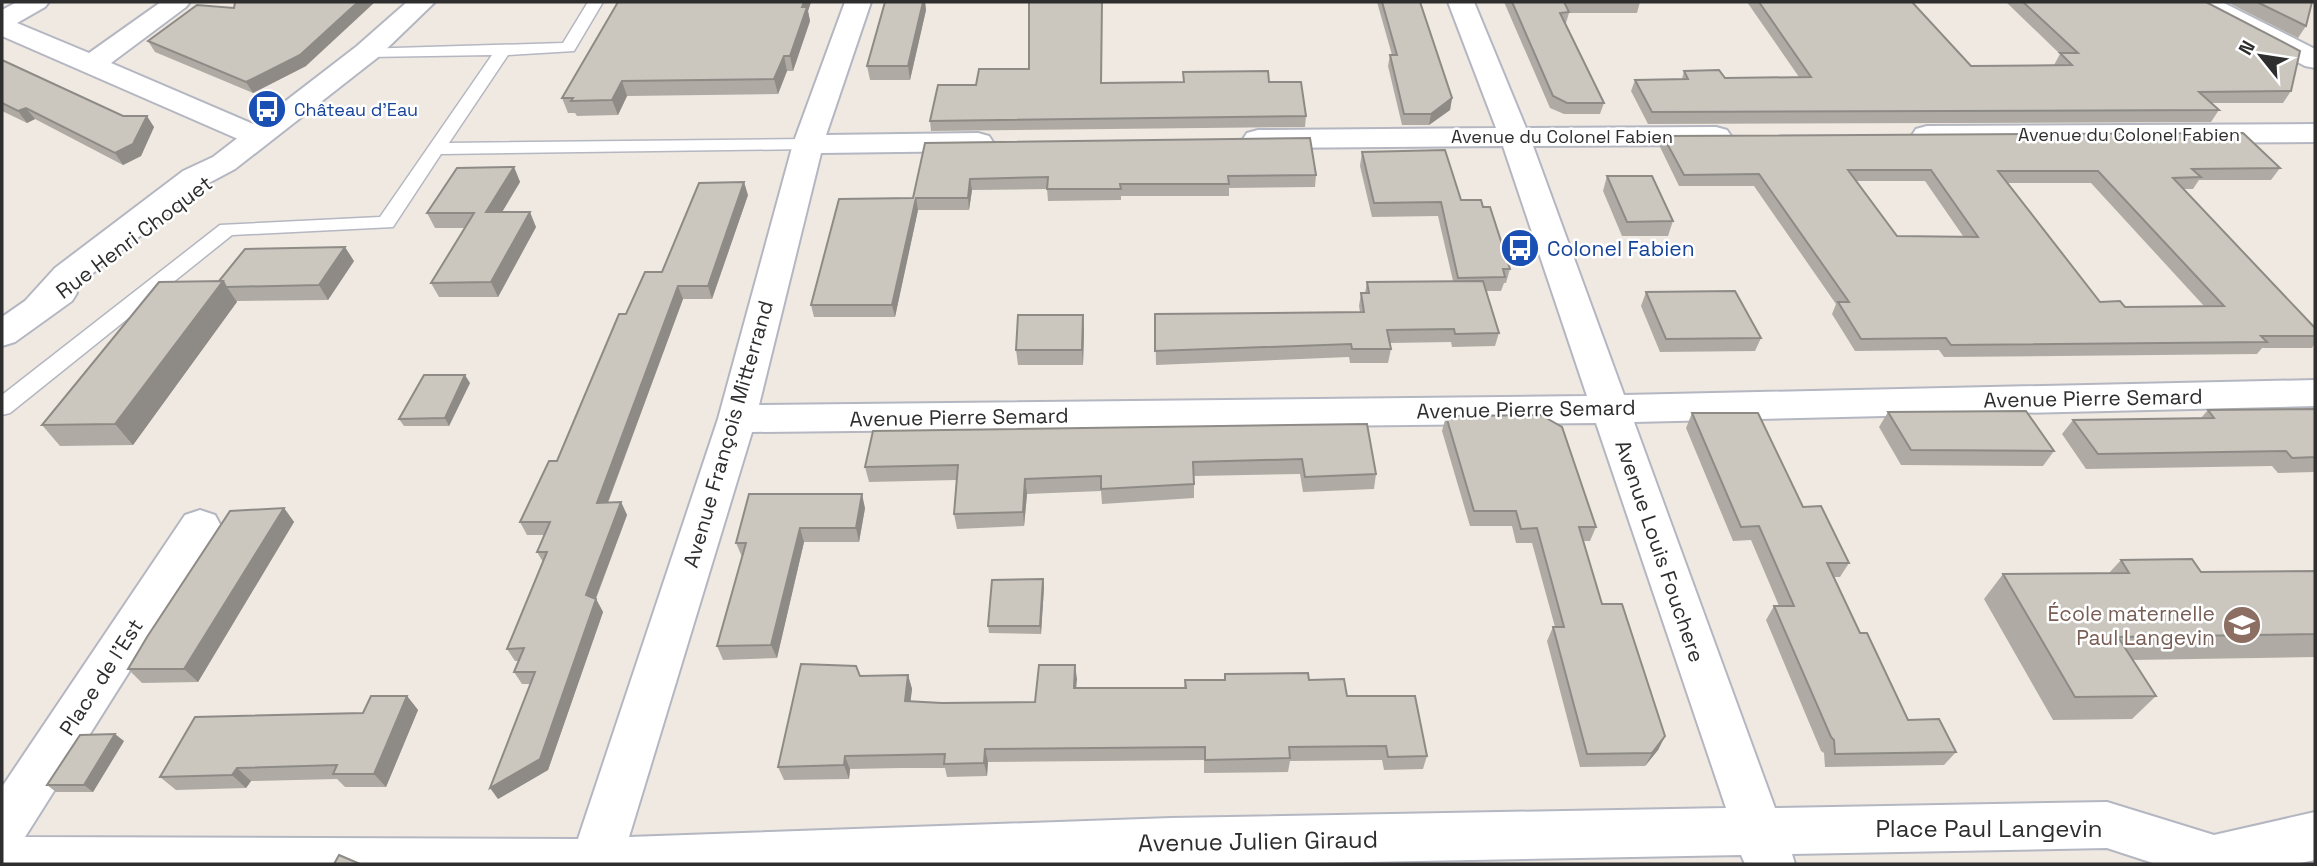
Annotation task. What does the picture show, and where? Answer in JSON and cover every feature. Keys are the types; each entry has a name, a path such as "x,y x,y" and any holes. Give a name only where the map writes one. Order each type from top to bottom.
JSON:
{"street":[{"path":"2,20 36,2"},
{"path":"92,64 177,2"},
{"name":"Rue Henri Choquet","path":"2,334 102,265 215,179 224,163 367,52 422,2"},
{"name":"Avenue François Mitterrand","path":"595,864 737,419 808,144 858,2"},
{"name":"Avenue Louis Fouchere","path":"1461,2 1514,136 1764,847"},
{"path":"2203,2 2315,60"},
{"path":"2,26 256,136"},
{"name":"Avenue du Colonel Fabien","path":"1903,135 2315,133"},
{"name":"Avenue du Colonel Fabien","path":"1224,140 1750,135"},
{"path":"808,144 1002,142"},
{"name":"Avenue Pierre Semard","path":"737,419 1609,409 2315,393"},
{"name":"Place de l'Est","path":"2,829 200,526"},
{"name":"Place Paul Langevin","path":"1764,847 2107,825 2217,862 2315,835"},
{"name":"Avenue Julien Giraud","path":"2,861 595,864 1171,842 1764,847"}],"lane":[{"path":"367,52 568,48 595,2"},
{"path":"2,407 228,229 386,223 503,50"},
{"path":"437,149 808,144"}],"building":[{"path":"235,2 358,2 300,55 246,82 148,41 197,5 234,8"},
{"path":"618,2 804,2 802,7 807,7 790,56 784,56 774,79 622,81 612,100 571,101 573,98 562,98"},
{"path":"885,2 923,2 908,66 867,66"},
{"path":"1029,2 1102,2 1101,83 1184,82 1183,72 1268,71 1269,82 1301,82 1306,116 930,121 938,85 976,85 979,69 1029,69"},
{"path":"1382,2 1420,2 1452,98 1431,114 1404,114 1390,55 1397,55"},
{"path":"1512,2 1564,2 1569,12 1560,13 1604,103 1567,103 1553,96"},
{"path":"1759,2 1912,2 1971,66 2072,65 2060,53 2078,53 2023,2 2206,2 2300,51 2291,91 2199,92 2219,110 1652,112 1635,80 1688,79 1684,71 1719,70 1725,78 1811,77"},
{"path":"2257,2 2312,2 2306,26"},
{"path":"2,60 123,116 147,116 133,144 115,153 26,108 18,111 2,103"},
{"path":"2243,133 2280,168 2192,169 2201,177 2173,178 2315,328 2315,336 2261,336 2267,342 1951,345 1946,338 1861,339 1838,302 1849,302 1759,174 1684,175 1663,136","holes":["1848,170 1931,170 1978,237 1897,236","1998,171 2098,171 2224,306 2125,307 2120,301 2100,302"]},
{"path":"1310,138 1316,175 1228,176 1229,184 1120,184 1121,189 1047,189 1048,177 970,179 968,198 916,198 892,305 811,305 839,199 913,198 925,143"},
{"path":"1445,150 1461,200 1481,200 1483,207 1490,207 1510,269 1503,269 1505,277 1458,278 1441,202 1374,203 1362,152"},
{"path":"514,167 486,212 530,212 491,282 431,283 474,213 427,213 457,168"},
{"path":"1607,176 1652,176 1673,221 1627,222"},
{"path":"744,182 708,286 678,286 597,503 621,502 586,595 596,599 540,759 490,788 535,672 514,672 524,648 507,649 547,552 537,552 550,522 520,522 549,461 557,461 619,314 626,314 645,272 662,272 699,183"},
{"path":"345,247 319,285 226,287 223,281 219,281 245,249"},
{"path":"223,281 115,424 42,425 159,282"},
{"path":"1483,281 1499,333 1455,334 1454,329 1387,330 1391,349 1352,349 1351,344 1155,351 1155,314 1364,312 1361,293 1369,293 1367,282"},
{"path":"1735,291 1761,338 1666,339 1646,292"},
{"path":"1018,315 1083,315 1082,350 1016,350"},
{"path":"424,375 465,375 445,418 399,419"},
{"path":"2315,409 2315,457 2292,458 2286,451 2098,454 2073,420 2214,418 2208,410"},
{"path":"2026,411 2054,451 1911,450 1888,412"},
{"path":"1692,413 1758,413 1803,507 1821,506 1849,563 1827,563 1860,633 1867,633 1908,720 1939,719 1956,752 1835,754 1834,740 1774,606 1794,606 1759,526 1741,527"},
{"path":"1541,415 1562,427 1596,527 1579,527 1602,604 1622,604 1665,736 1652,753 1587,754 1553,627 1564,627 1537,528 1521,529 1516,511 1474,511 1446,416"},
{"path":"1367,424 1376,474 1305,477 1302,459 1193,462 1194,484 1101,489 1101,476 1025,479 1023,512 954,514 958,465 865,467 873,431"},
{"path":"749,494 862,494 856,528 800,528 771,645 717,646 746,543 736,543"},
{"path":"284,508 184,669 128,669 230,511"},
{"path":"2192,559 2201,572 2315,571 2315,634 2118,637 2156,696 2075,697 2003,574 2129,573 2121,560"},
{"path":"1043,579 1040,626 988,626 992,580"},
{"path":"801,664 856,666 860,676 908,675 905,701 942,703 1035,702 1039,665 1075,665 1074,688 1186,688 1185,680 1225,680 1225,674 1308,673 1309,680 1344,679 1347,696 1415,696 1427,756 1388,757 1386,746 1289,747 1290,758 1205,760 1205,747 985,749 984,763 944,764 945,754 845,756 844,765 778,767"},
{"path":"371,696 407,696 374,774 333,774 337,765 237,768 232,775 160,777 195,717 363,713"},
{"path":"115,734 84,785 47,785 80,735"},
{"path":"339,855 360,864 334,864"}],"place":[{"name":"Château d'Eau","path":"267,109"},
{"name":"Colonel Fabien","path":"1520,248"},
{"name":"École maternelle Paul Langevin","path":"2242,625"}]}
